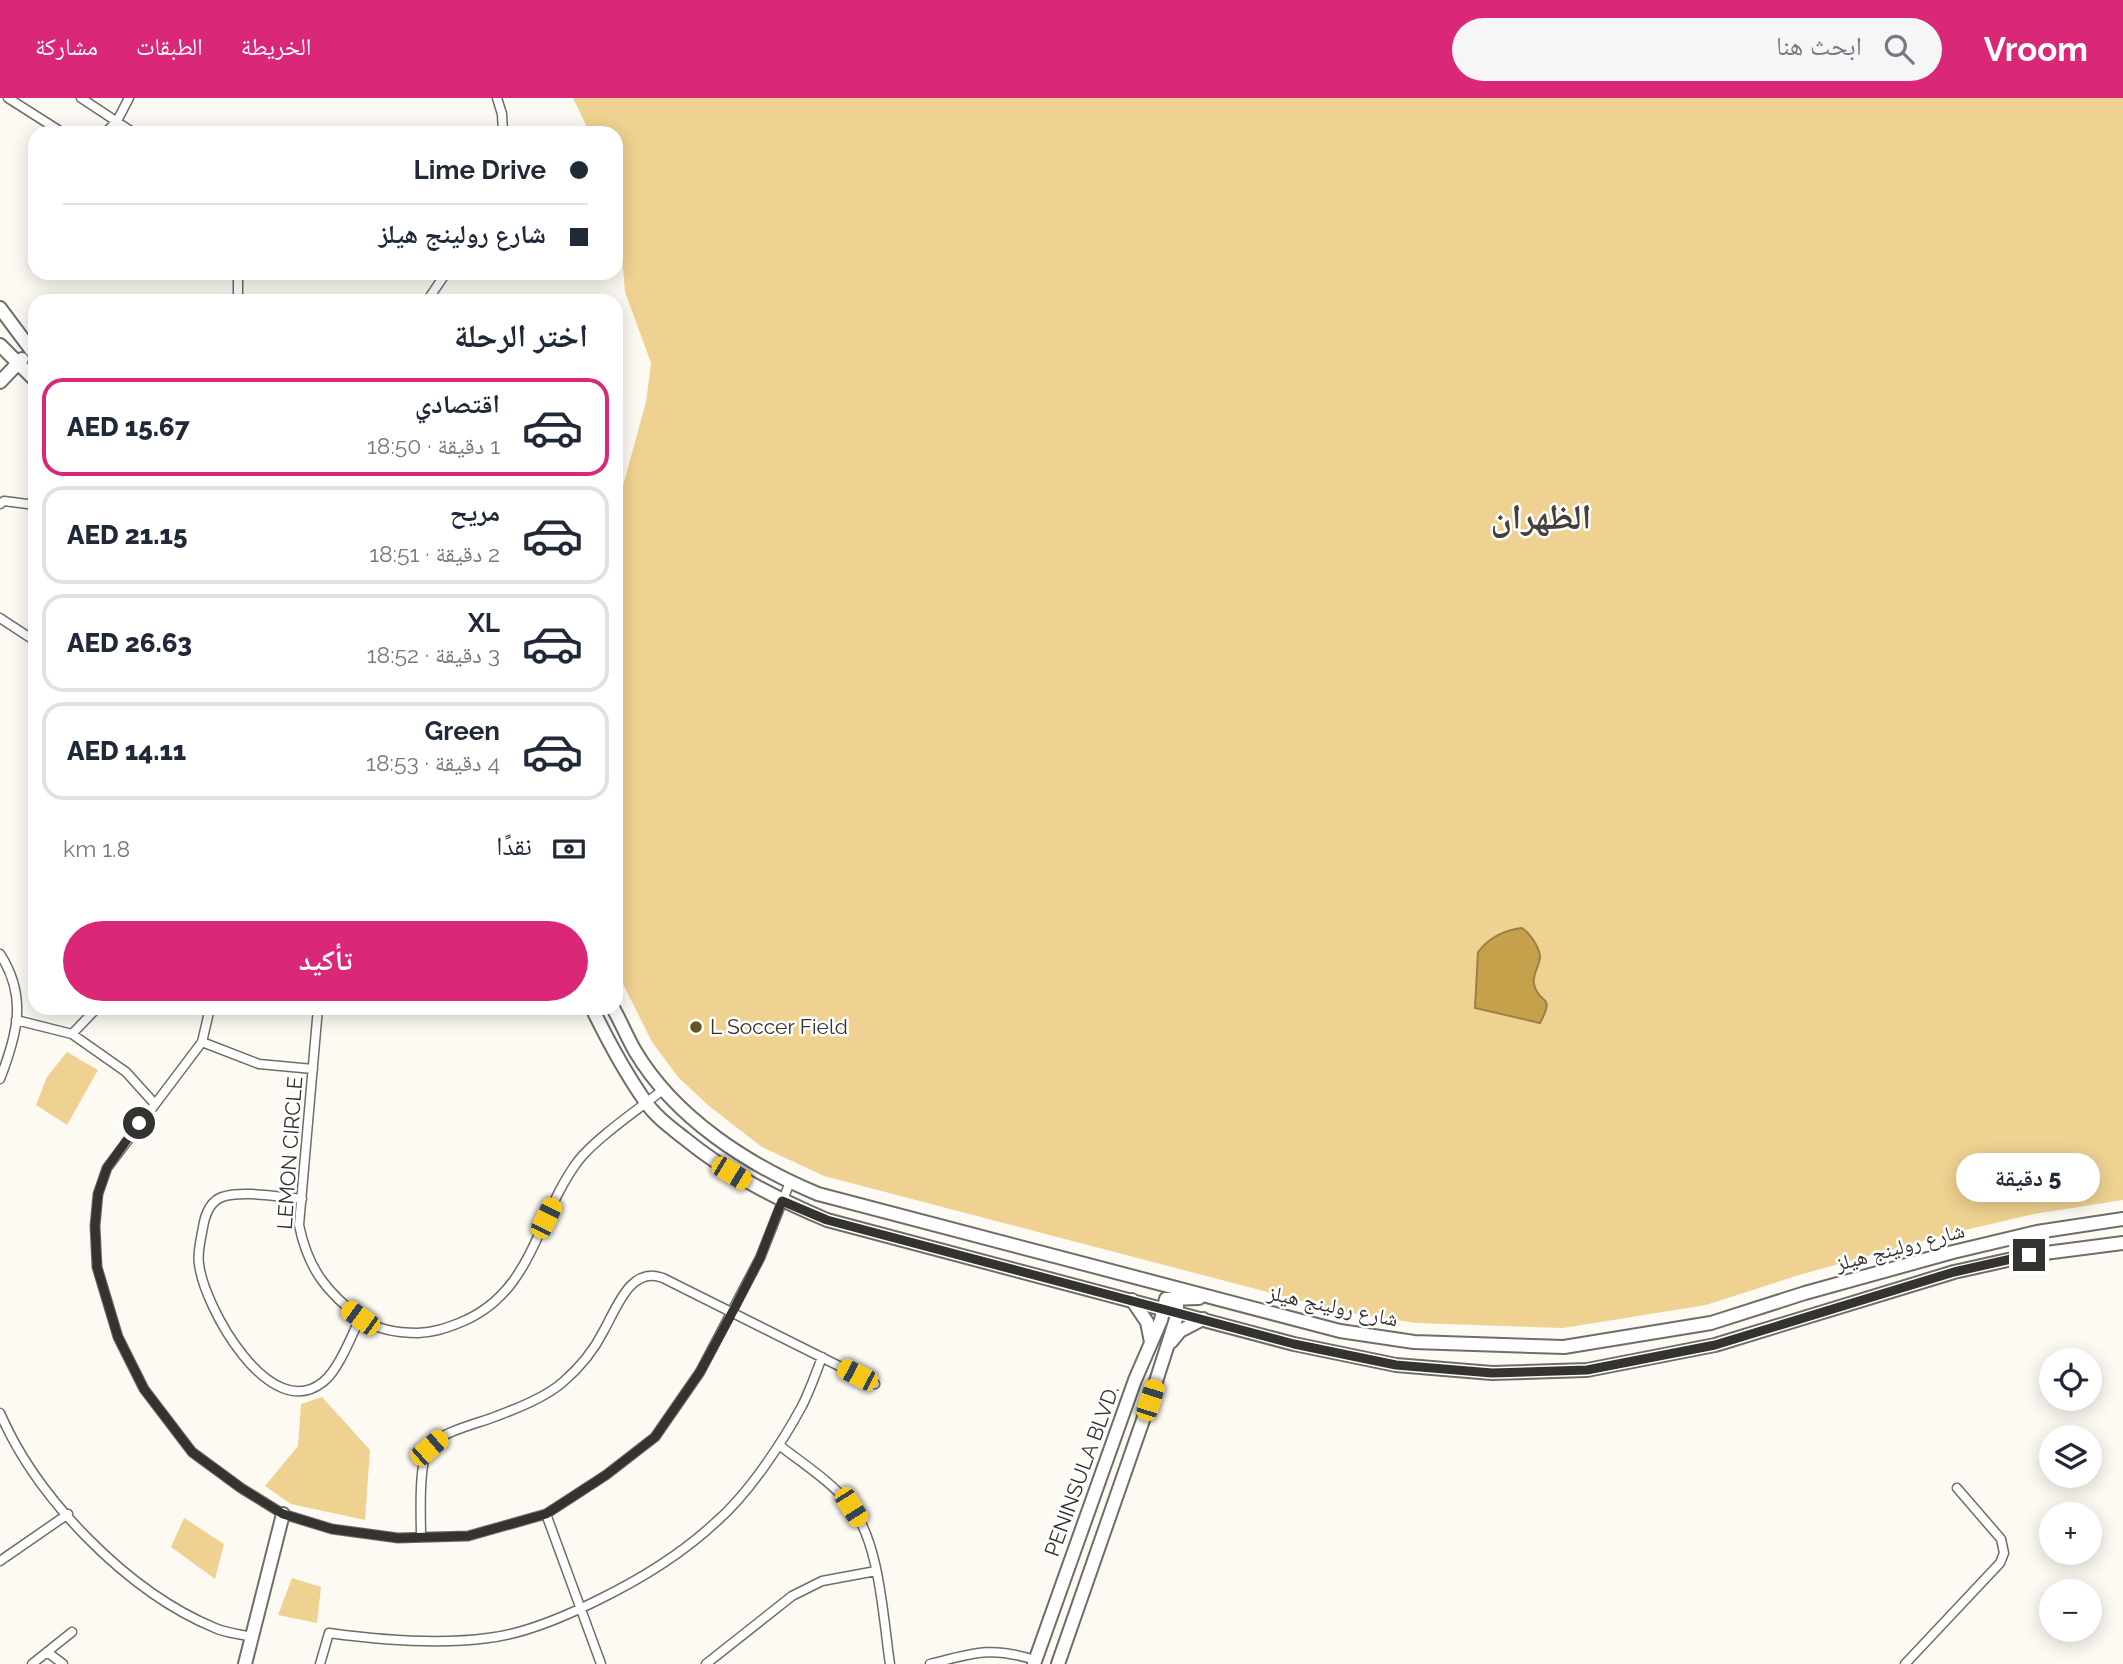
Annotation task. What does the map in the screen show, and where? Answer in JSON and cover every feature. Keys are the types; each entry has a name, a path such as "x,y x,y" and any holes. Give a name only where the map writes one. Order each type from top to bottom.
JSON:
{"main road":[{"path":"0,308 28,348"},
{"path":"16,332 1,349 28,374"},
{"path":"0,382 28,356"},
{"name":"شارع رولينج هيلز","path":"595,1015 619,1064 646,1103 671,1128 715,1163 782,1201 827,1220 1294,1344 1396,1365 1492,1373 1587,1370 1715,1345 1954,1272 2029,1255 2123,1243"},
{"name":"شارع رولينج هيلز","path":"617,1015 636,1052 664,1089 697,1121 752,1163 818,1194 1340,1331 1414,1342 1564,1348 1711,1323 1805,1293 1953,1252 2037,1232 2123,1219"},
{"path":"978,1259 985,1237"},
{"path":"1161,1284 1173,1299 1213,1298"},
{"name":"PENINSULA BLVD.","path":"1058,1664 1169,1345 1166,1299 1173,1299"},
{"path":"1132,1300 1147,1322 1151,1342"},
{"name":"PENINSULA BLVD.","path":"1035,1662 1135,1380 1166,1310"},
{"path":"1169,1345 1180,1331 1203,1320"},
{"path":"245,1664 283,1514"}],"street":[{"path":"8,98 52,126"},
{"path":"81,98 124,126"},
{"path":"112,126 129,98"},
{"path":"497,98 503,126"},
{"path":"0,504 4,501 28,504"},
{"path":"0,618 28,636"},
{"path":"0,954 18,996 13,1044 0,1079"},
{"path":"72,1034 90,1015"},
{"path":"208,1015 202,1042 107,1168 98,1194 95,1226 97,1267 118,1337 144,1389 192,1452 241,1488 283,1514 332,1529 398,1538 468,1536 546,1514 606,1475 655,1437 700,1372 760,1258 790,1182"},
{"name":"LEMON CIRCLE","path":"317,1015 299,1225 304,1249 315,1272 339,1302 361,1322 399,1333 436,1332 480,1315 511,1287 562,1186 580,1158 664,1089"},
{"path":"16,1020 72,1034 126,1072 154,1103"},
{"path":"202,1042 259,1064 313,1069"},
{"path":"302,1199 241,1195 221,1198 209,1206 198,1264 208,1297 230,1340 253,1368 286,1391 306,1391 324,1382 361,1322"},
{"path":"421,1537 422,1486 429,1448 440,1438 498,1416 563,1383 595,1344 617,1303 642,1276 655,1275 733,1311 875,1384"},
{"path":"320,1664 329,1633 362,1638 421,1641 489,1638 539,1626 580,1609 626,1586 674,1557 719,1520 779,1445 803,1404 822,1357"},
{"path":"0,1413 4,1433 42,1485 99,1548 144,1587 183,1612 217,1629 252,1637"},
{"path":"779,1445 812,1470 851,1507 870,1542 890,1664"},
{"path":"1905,1664 2000,1563 2004,1553 2001,1539 1956,1488"},
{"path":"0,1561 68,1514"},
{"path":"546,1514 601,1664"},
{"path":"706,1664 792,1596 822,1581 876,1572"},
{"path":"32,1664 72,1632"},
{"path":"930,1664 987,1651 1014,1654 1035,1662"},
{"path":"47,1652 63,1664"}],"shaded area":[{"path":"573,98 2123,98 2123,1200 2034,1214 1948,1234 1799,1275 1706,1305 1563,1328 1416,1323 1344,1312 824,1176 762,1147 709,1106 678,1077 652,1042 623,984 623,486 646,402 651,363 625,292 623,126 587,126"},
{"path":"1522,928 1534,940 1540,956 1534,984 1547,1007 1540,1023 1475,1008 1478,952 1498,936"},
{"path":"67,1052 98,1070 67,1125 36,1105 47,1077"},
{"path":"322,1397 370,1450 365,1520 291,1504 265,1486 298,1446 301,1404"},
{"path":"184,1518 224,1544 215,1579 171,1547"},
{"path":"292,1578 321,1587 317,1623 278,1615"}],"place":[{"name":"L Soccer Field","path":"696,1027"}],"district":[{"name":"الظهران","path":"1541,517"}],"route":[{"path":"139,1123 107,1168 98,1194 95,1226 97,1267 118,1337 144,1389 192,1452 241,1488 283,1514 332,1529 398,1538 468,1536 546,1514 606,1475 655,1437 700,1372 733,1311 760,1258 782,1201 827,1220 1294,1344 1396,1365 1492,1373 1587,1370 1715,1345 1954,1272 2029,1255"}]}
